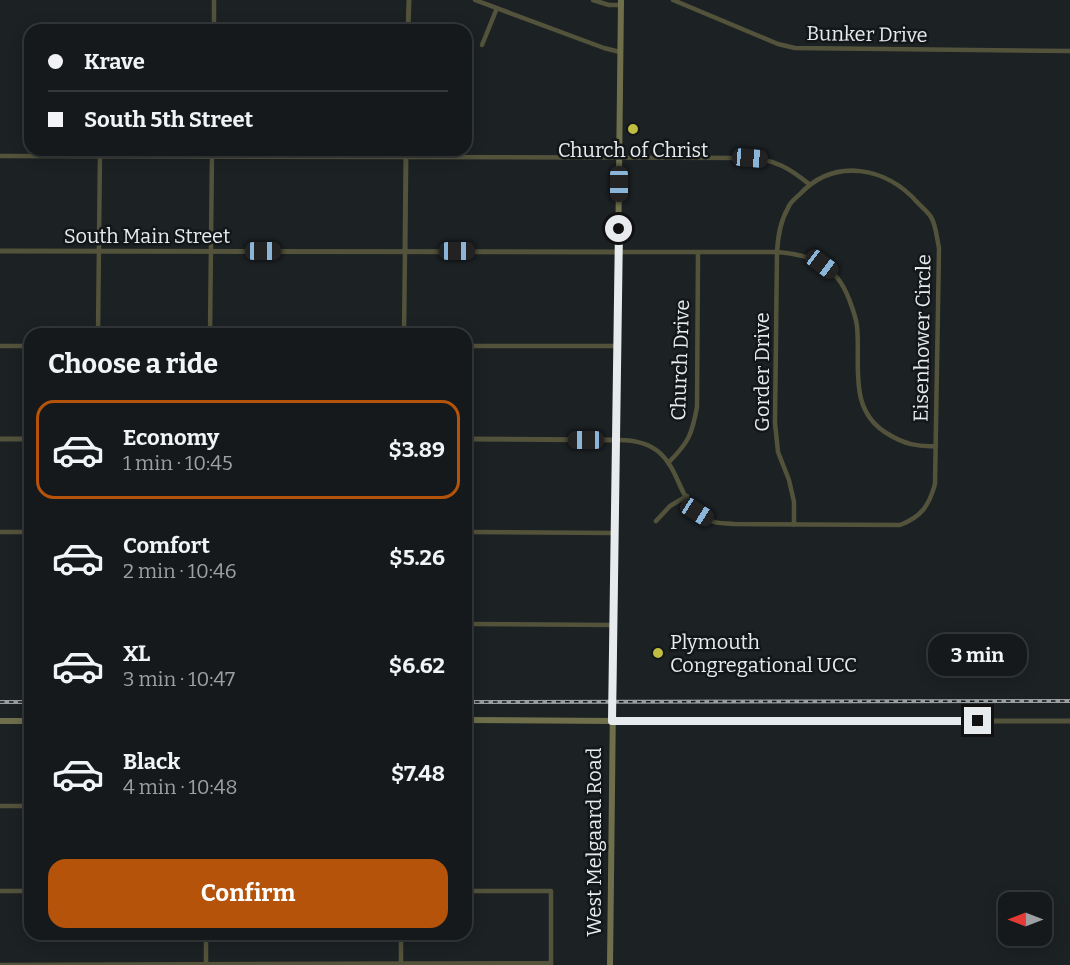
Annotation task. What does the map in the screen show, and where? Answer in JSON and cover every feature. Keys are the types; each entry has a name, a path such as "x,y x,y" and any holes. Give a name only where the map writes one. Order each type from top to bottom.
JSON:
{"main road":[{"name":"West Melgaard Road","path":"610,965 621,2"},
{"path":"472,720 612,721"},
{"path":"0,721 24,721"}],"street":[{"path":"214,0 214,24"},
{"path":"408,24 409,0"},
{"path":"475,0 620,52"},
{"path":"593,0 609,5 621,2"},
{"name":"Bunker Drive","path":"673,0 778,44 795,48 1070,51"},
{"path":"482,45 496,8"},
{"path":"472,154 766,159 780,164 809,184"},
{"path":"0,156 212,156 210,328"},
{"path":"98,328 100,156"},
{"path":"404,328 406,156"},
{"name":"Eisenhower Circle","path":"616,440 639,441 660,453 669,462 697,512 712,522 893,526 918,516 930,502 935,484 939,248 932,218 907,190 889,179 863,171 842,170 809,184 789,206 779,231 777,252"},
{"name":"South Main Street","path":"0,251 618,252"},
{"path":"618,252 777,252 806,257 822,264 843,284 857,325 857,382 864,410 872,422 897,440 913,446 936,446"},
{"name":"Church Drive","path":"669,462 692,432 697,407 698,252"},
{"name":"Gorder Drive","path":"777,252 775,423 778,452 789,480 794,502 794,525"},
{"path":"0,346 24,346"},
{"path":"472,346 617,346"},
{"path":"0,439 24,439"},
{"path":"472,439 616,440"},
{"path":"656,521 670,506 687,496"},
{"path":"0,532 24,532"},
{"path":"472,532 614,532"},
{"path":"472,624 613,625"},
{"path":"612,721 1070,721"},
{"path":"0,806 24,806"},
{"path":"0,891 24,891"},
{"path":"0,964 551,964 551,891 472,891"},
{"path":"206,940 206,964"},
{"path":"400,940 401,963"}],"railway":[{"path":"472,702 1070,701"},
{"path":"0,702 24,702"}],"place":[{"name":"Church of Christ","path":"633,129"},
{"name":"Plymouth Congregational UCC","path":"658,653"}],"route":[{"path":"619,229 612,721 978,721"}]}
